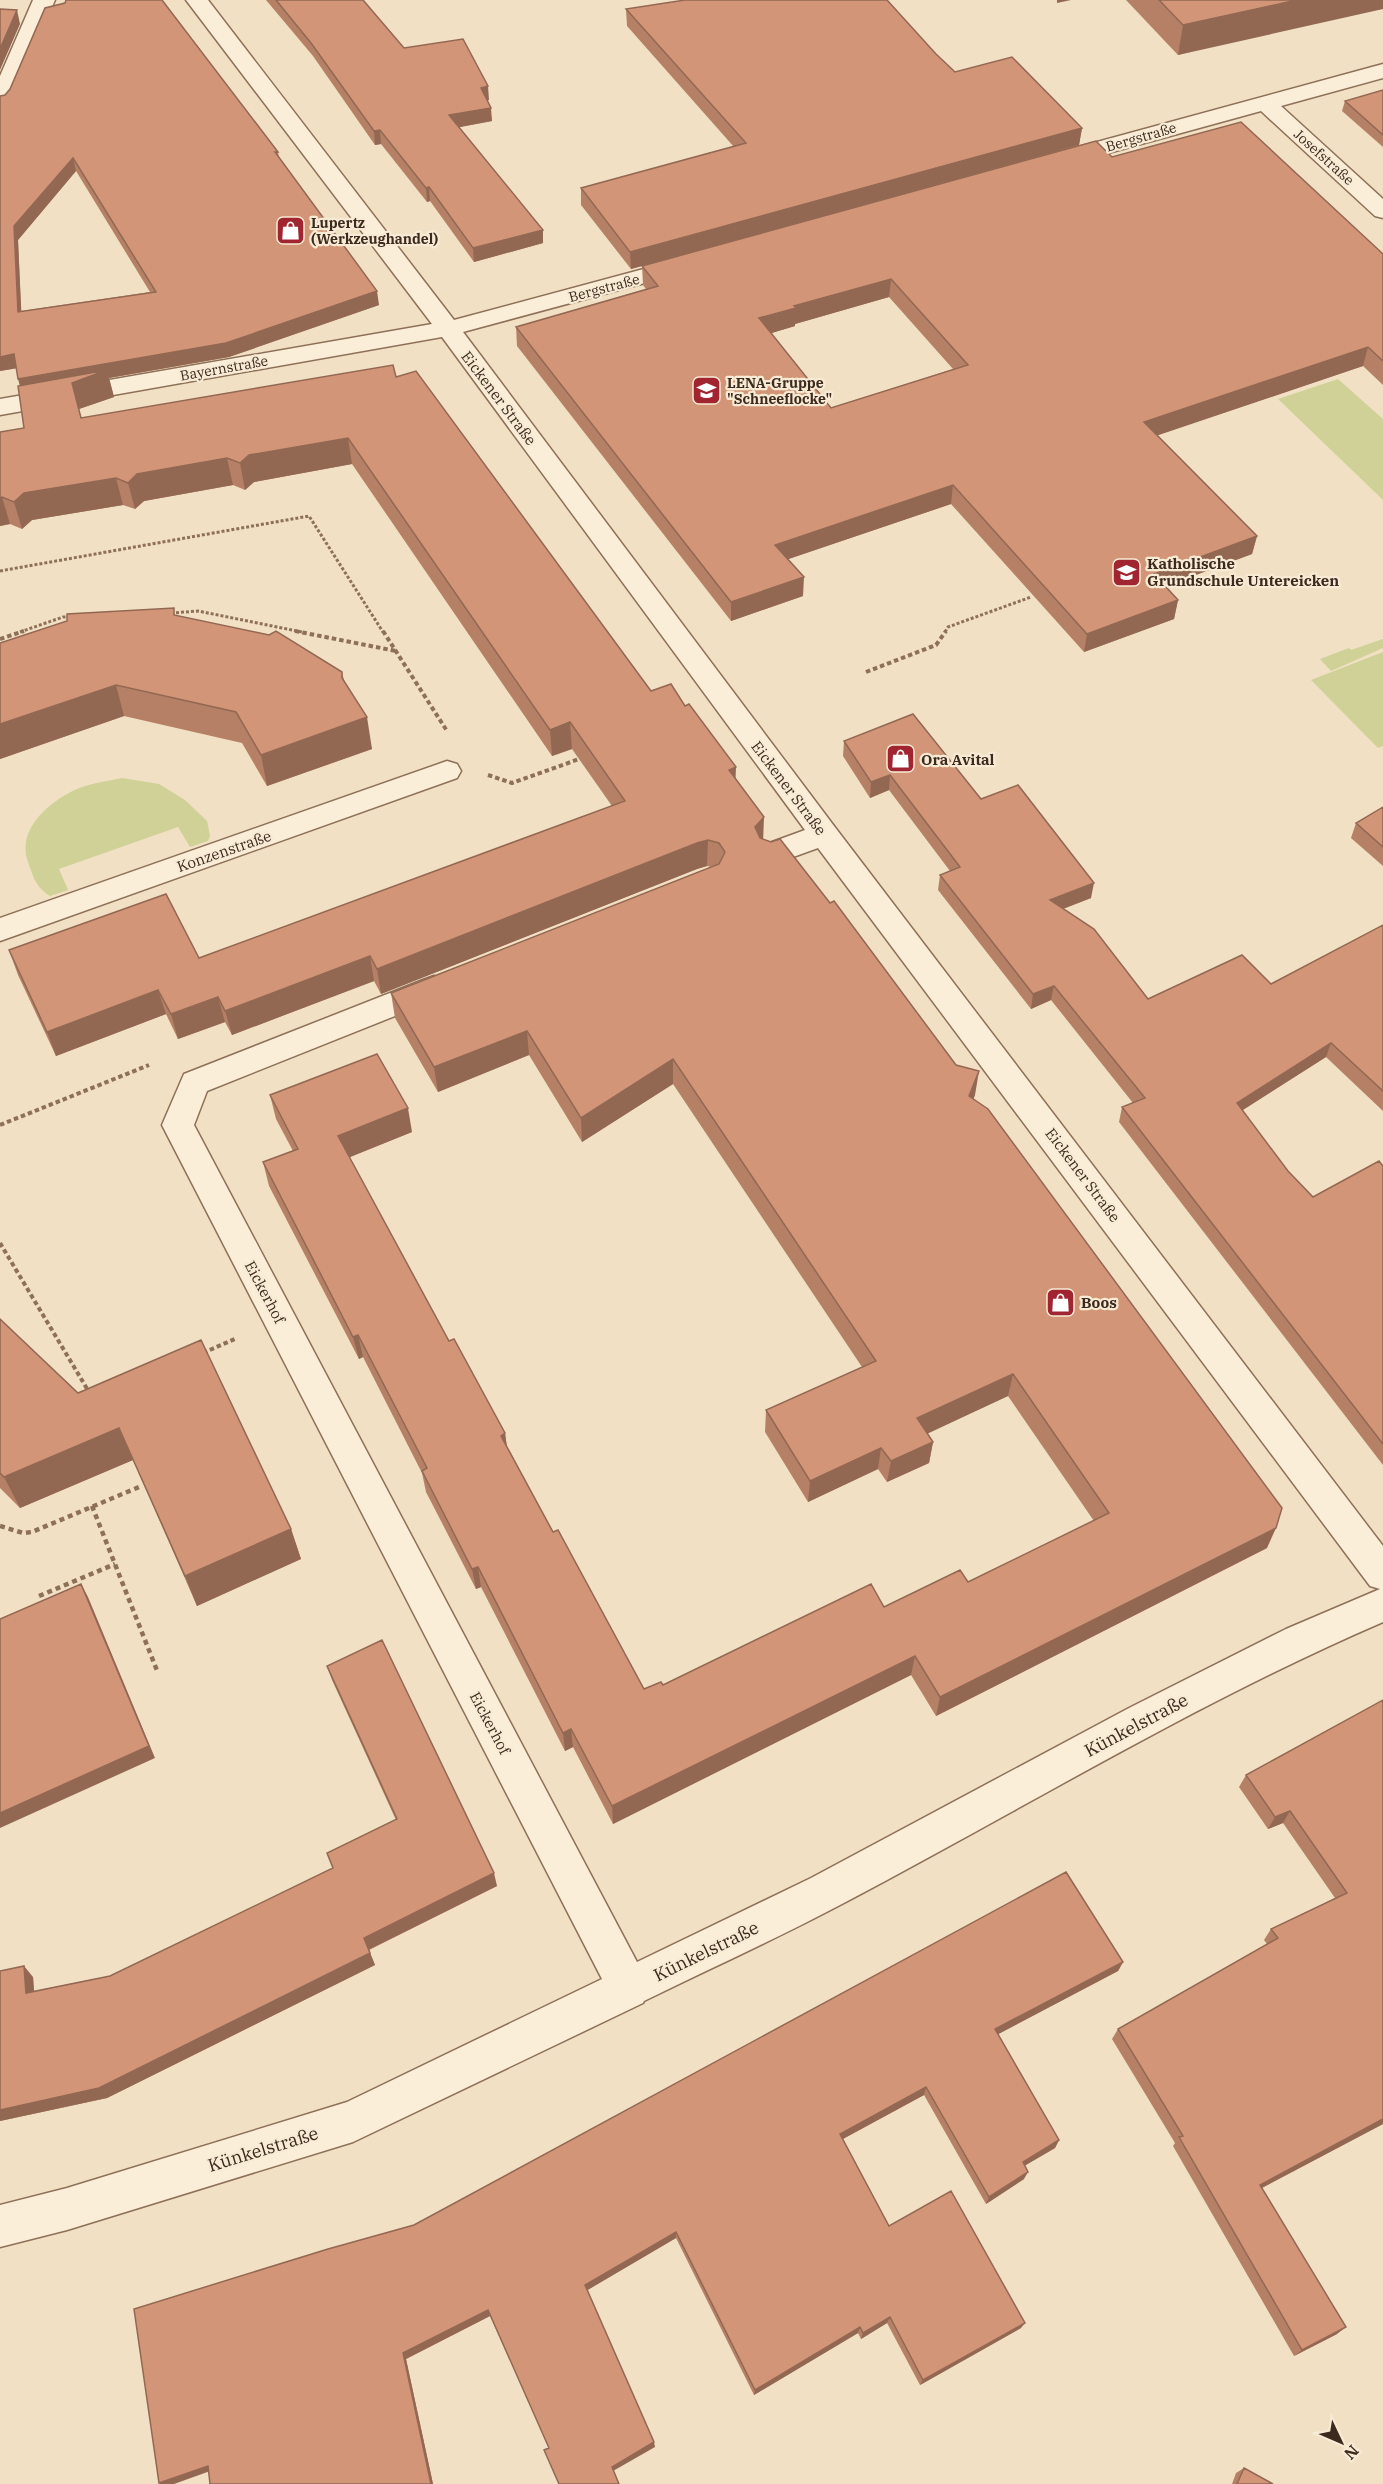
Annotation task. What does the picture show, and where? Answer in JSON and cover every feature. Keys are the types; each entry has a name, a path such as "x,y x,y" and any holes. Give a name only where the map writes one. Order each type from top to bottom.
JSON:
{"street":[{"path":"0,101 44,0"},
{"name":"Eickener Straße","path":"197,0 448,329 824,834 1383,1574"},
{"name":"Bergstraße","path":"1040,165 1383,70"},
{"name":"Josefstraße","path":"1265,103 1383,211"},
{"name":"Bergstraße","path":"448,329 701,260"},
{"name":"Bayernstraße","path":"0,407 448,329"},
{"name":"Konzenstraße","path":"0,930 460,771"},
{"path":"771,854 824,834"},
{"name":"Eickerhof","path":"457,978 195,1083 178,1125 629,1989"},
{"name":"Künkelstraße","path":"0,2226 67,2209 352,2121 629,1989 825,1892 1132,1727 1299,1641 1383,1605"}],"path":[{"path":"0,571 309,516 396,651 460,771 512,783 585,757"},
{"path":"866,672 936,645 948,627 1031,597"},
{"path":"164,613 198,611 396,651"},
{"path":"0,639 63,617 75,617"},
{"path":"0,1125 149,1065"},
{"path":"0,1244 93,1399"},
{"path":"192,1358 279,1321"},
{"path":"0,1526 23,1533 32,1532 139,1487"},
{"path":"93,1506 158,1673"},
{"path":"39,1596 115,1564"}],"green space":[{"path":"1338,379 1383,419 1383,500 1278,399"},
{"path":"1383,639 1383,648 1331,671 1320,659 1349,648 1351,650"},
{"path":"1383,652 1383,746 1378,748 1311,680"},
{"path":"122,778 159,784 185,800 207,821 210,836 208,841 190,847 178,827 59,869 68,890 50,896 38,885 28,862 27,838 31,828 46,809 67,794 88,785"}],"building":[{"path":"66,0 162,0 278,152 275,152 377,291 226,343 18,379 14,354 0,357 0,96 5,95 10,89 45,8 65,3","holes":["73,158 156,292 18,312 14,226"]},
{"path":"276,0 363,0 404,48 463,39 488,86 481,88 491,108 449,115 543,230 473,248 429,187 426,188 380,130 374,131 311,43"},
{"path":"685,0 887,0 955,72 1012,57 1082,128 630,252 581,188 746,143 626,9"},
{"path":"1159,0 1297,0 1183,25"},
{"path":"0,9 17,10 0,49"},
{"path":"1383,90 1383,135 1345,101"},
{"path":"1241,122 1383,254 1383,361 1368,347 1144,422 1257,536 1154,574 1178,600 1087,634 953,485 775,545 804,577 731,602 516,327 658,286 642,266 1096,141 1112,157","holes":["891,279 968,365 831,408 759,318"]},
{"path":"393,365 396,377 416,371 651,691 671,684 685,706 689,704 736,767 729,770 764,817 755,827 760,838 771,842 780,839 830,903 834,901 956,1065 979,1071 969,1096 988,1109 1282,1508 1276,1528 940,1697 915,1656 612,1806 571,1729 563,1733 478,1567 472,1569 422,1471 427,1468 358,1335 353,1337 263,1162 298,1149 270,1095 377,1054 408,1108 338,1136 449,1341 454,1339 505,1433 501,1436 553,1532 558,1530 644,1689 661,1682 663,1685 871,1584 884,1607 960,1570 968,1582 1109,1513 1013,1374 917,1418 933,1442 891,1461 881,1448 810,1481 766,1410 876,1361 673,1059 581,1118 527,1031 434,1067 391,993 719,864 725,852 719,843 708,840 697,843 377,969 370,956 225,1011 218,997 171,1014 158,990 47,1032 9,950 166,894 199,958 625,801 570,722 550,730 348,438 249,455 240,463 227,458 137,474 128,483 116,478 24,493 14,502 0,498 0,432 24,428 18,386 107,370 72,383 81,418"},
{"path":"174,608 174,615 269,635 276,631 342,672 342,678 367,717 261,755 236,712 116,685 0,724 0,643 67,621 67,614"},
{"path":"913,714 981,799 1018,785 1094,883 1050,900 1094,929 1148,999 1242,955 1271,984 1383,925 1383,1091 1331,1043 1237,1103 1288,1171 1313,1197 1379,1161 1383,1166 1383,1444 1122,1107 1145,1098 1054,986 1033,994 940,875 960,867 890,775 871,782 844,741"},
{"path":"1383,807 1383,847 1356,823"},
{"path":"0,1319 78,1393 201,1340 291,1529 185,1576 119,1428 4,1477 0,1473"},
{"path":"81,1584 149,1746 0,1813 0,1619"},
{"path":"382,1640 494,1873 364,1938 370,1953 99,2088 0,2110 0,1971 24,1966 26,1993 110,1976 333,1868 327,1853 397,1819 327,1666"},
{"path":"1383,1700 1383,2119 1260,2185 1346,2327 1302,2350 1179,2137 1183,2136 1118,2029 1278,1938 1271,1929 1347,1893 1290,1811 1275,1817 1246,1775"},
{"path":"1066,1872 1123,1962 995,2029 1059,2140 1023,2162 1028,2172 989,2197 926,2087 840,2134 889,2226 951,2191 1025,2323 923,2380 890,2317 863,2333 860,2327 755,2390 676,2232 585,2285 654,2442 612,2467 619,2484 559,2484 544,2450 549,2448 488,2310 403,2353 431,2484 210,2484 208,2466 159,2483 134,2309 414,2225"},
{"path":"1244,2468 1273,2484 1237,2484"}],"place":[{"name":"Lupertz (Werkzeughandel)","path":"290,231"},
{"name":"LENA-Gruppe \"Schneeflocke\"","path":"706,391"},
{"name":"Katholische Grundschule Untereicken","path":"1126,572"},
{"name":"Ora Avital","path":"900,759"},
{"name":"Boos","path":"1060,1302"}]}
